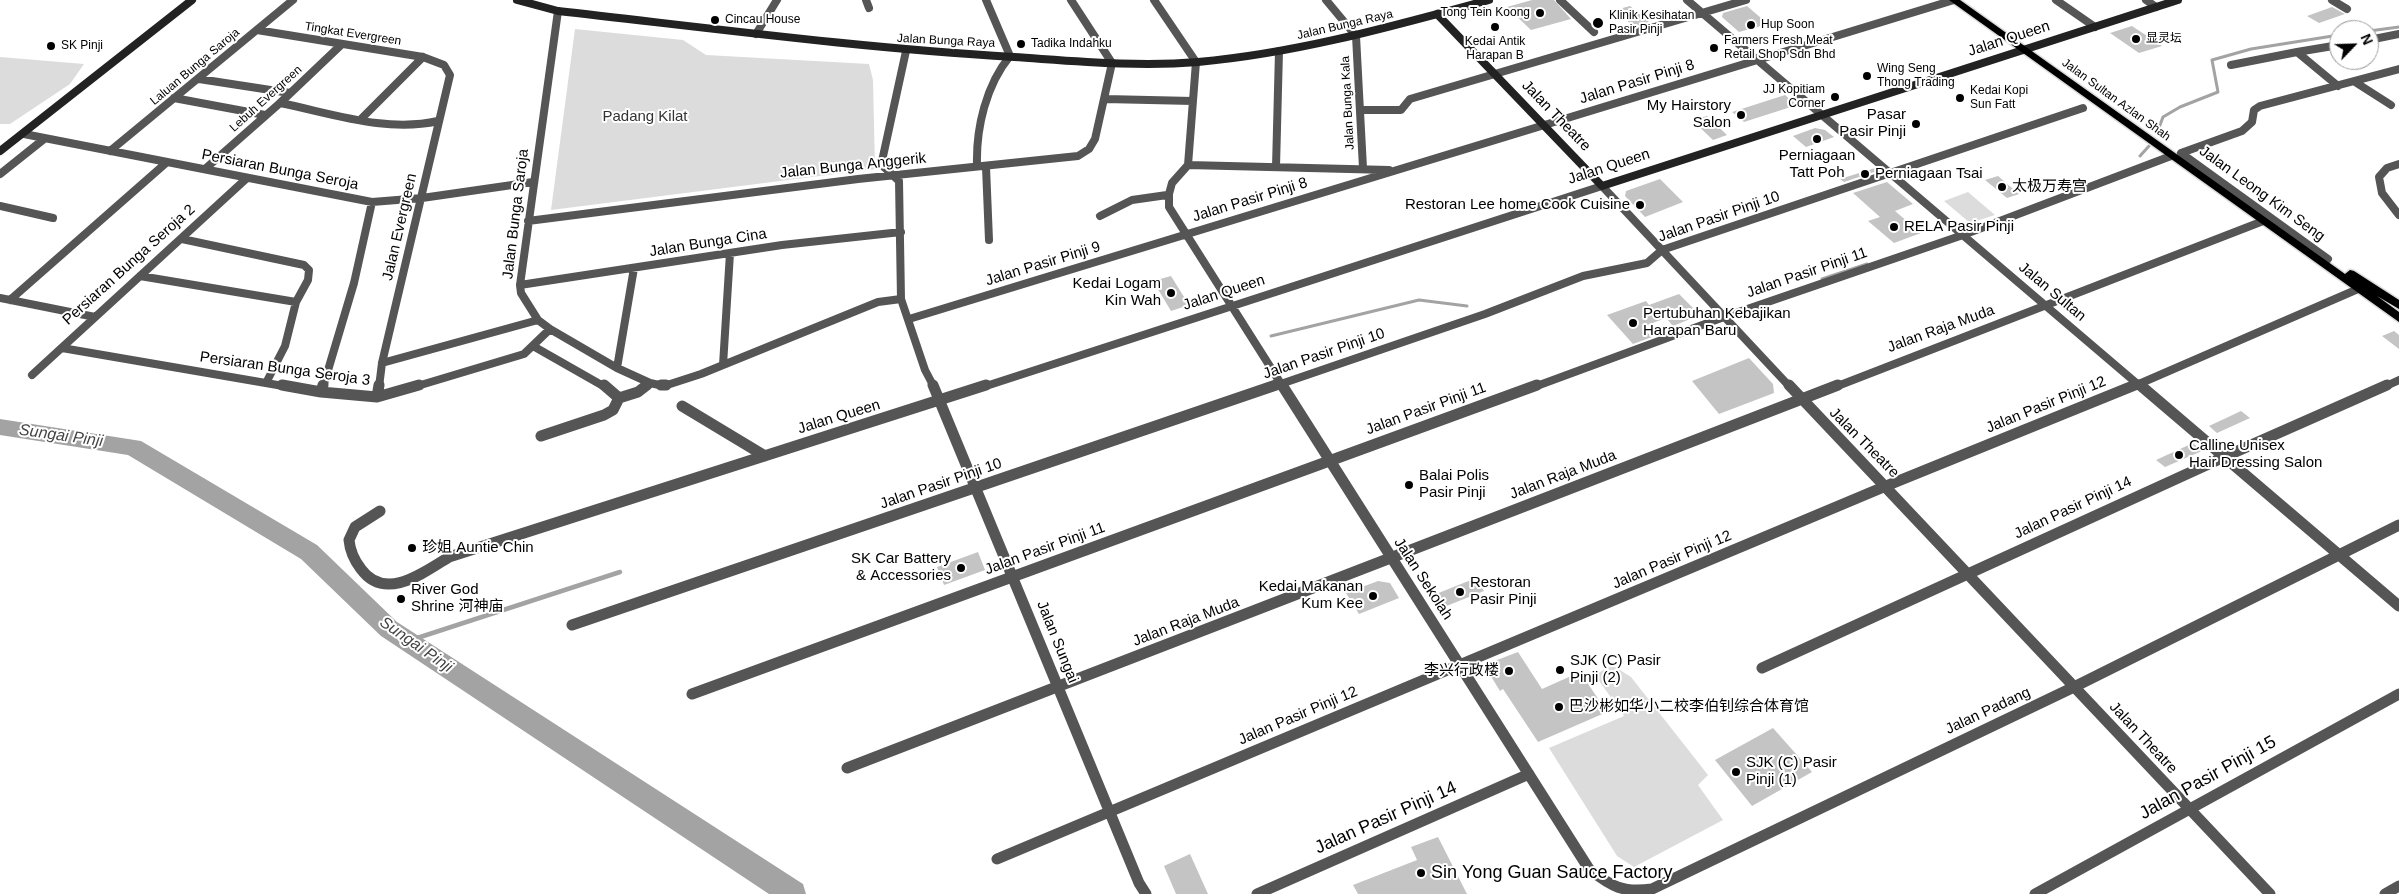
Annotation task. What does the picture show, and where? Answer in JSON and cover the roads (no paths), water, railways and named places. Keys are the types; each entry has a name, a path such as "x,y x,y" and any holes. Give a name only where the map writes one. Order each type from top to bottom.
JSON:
{"main road":[{"path":"0,151 192,0"},
{"name":"Jalan Bunga Raya","path":"517,0 558,12 906,51 1112,63 1196,62 1279,51 1356,36 1489,0"},
{"name":"Jalan Sultan Azlan Shah","path":"1954,0 2171,156 2399,305"},
{"name":"Jalan Queen","path":"1602,186 2178,0"},
{"name":"Jalan Theatre","path":"1436,14 1602,186"},
{"name":"Jalan Sultan Azlan Shah","path":"2267,220 2399,318"},
{"path":"2358,289 2399,312"}],"street":[{"name":"Laluan Bunga Saroja","path":"110,151 293,0"},
{"path":"756,34 777,0"},
{"path":"866,0 869,8"},
{"path":"986,0 1010,56 1002,64 995,79 977,138 989,240"},
{"path":"1071,0 1112,63"},
{"path":"1154,0 1196,62 1188,165"},
{"path":"1326,0 1356,36"},
{"path":"1560,0 1594,32"},
{"name":"Jalan Sultan","path":"1686,0 2399,606"},
{"path":"1361,110 1401,110 1406,101 1417,97 1746,0"},
{"name":"Jalan Pasir Pinji 8","path":"1185,234 1954,0"},
{"path":"2056,0 2096,26"},
{"path":"2146,0 2156,7"},
{"path":"2332,0 2348,9"},
{"name":"Jalan Bunga Saroja","path":"558,12 520,285 521,293 538,320 617,368 650,383 664,386 680,382 878,302 901,299"},
{"name":"Tingkat Evergreen","path":"257,30 423,57 444,65"},
{"path":"2379,38 2399,34"},
{"name":"Jalan Bunga Kala","path":"1356,36 1363,168"},
{"path":"2389,36 2399,43"},
{"name":"Lebuh Evergreen","path":"205,170 342,44"},
{"path":"2231,65 2329,47"},
{"path":"896,176 884,167 882,161 906,51"},
{"path":"1276,166 1279,51"},
{"path":"2297,52 2338,86"},
{"path":"362,118 423,57"},
{"name":"Jalan Bunga Anggerik","path":"528,221 774,189 1078,156 1089,149 1095,139 1112,63"},
{"name":"Jalan Evergreen","path":"377,397 382,363 450,75 444,65"},
{"name":"Jalan Leong Kim Seng","path":"2267,220 2181,153 2242,131 2254,121 2254,110 2260,106 2399,69"},
{"path":"199,79 290,93"},
{"path":"2355,82 2391,105"},
{"path":"174,98 266,115"},
{"path":"1105,99 1193,101"},
{"path":"280,103 362,118 394,126 417,126 438,121"},
{"name":"Jalan Pasir Pinji 10","path":"572,625 1281,385 1485,314 1583,276 1647,263 1662,250 2083,108"},
{"name":"Persiaran Bunga Seroja","path":"24,134 372,202 422,198 533,182"},
{"path":"0,174 44,139"},
{"name":"Jalan Pasir Pinji 11","path":"692,694 1724,317 1963,235 2171,156"},
{"path":"5,299 166,163"},
{"path":"2399,164 2387,168 2379,177 2379,188 2386,200 2399,215"},
{"path":"1100,216 1123,202 1144,196 1167,195 1170,183 1178,172 1188,165 1395,170"},
{"name":"Jalan Sungai","path":"896,176 899,181 901,299 929,380 941,400 1139,883 1146,894"},
{"name":"Persiaran Bunga Seroja 2","path":"32,375 247,178"},
{"name":"Jalan Theatre","path":"1602,186 1799,398 1886,486 2270,894"},
{"name":"Jalan Queen","path":"380,511 360,523 350,534 347,543 354,560 373,582 380,585 410,580 448,557 1602,186"},
{"name":"Jalan Sekolah","path":"1167,195 1170,206 1185,234 1589,868"},
{"path":"321,392 354,282 372,202"},
{"path":"0,206 53,218"},
{"name":"Jalan Raja Muda","path":"847,768 1799,398 2047,306 2267,220"},
{"name":"Jalan Bunga Cina","path":"520,285 730,253 901,232"},
{"name":"Jalan Pasir Pinji 9","path":"908,319 1185,234"},
{"path":"182,239 304,265 308,270 308,280 296,302 284,346 266,383"},
{"path":"723,365 730,253"},
{"path":"617,368 634,268"},
{"path":"140,276 296,302"},
{"name":"Jalan Pasir Pinji 12","path":"997,859 1886,486 2138,384 2358,289"},
{"path":"5,299 95,317"},
{"path":"382,363 538,320"},
{"name":"Persiaran Bunga Seroja 3","path":"62,348 321,392 377,397 524,354 550,329"},
{"path":"533,346 602,384 619,398"},
{"name":"Jalan Pasir Pinji 14","path":"1762,668 2224,457 2399,380"},
{"path":"541,436 604,415 613,410 619,398 638,392 650,383"},
{"path":"682,406 765,456"},
{"name":"Jalan Padang","path":"1589,868 1610,886 1632,893 1652,889 2074,687 2399,525"},
{"name":"Jalan Pasir Pinji 15","path":"2035,894 2399,694"},
{"name":"Jalan Pasir Pinji 14","path":"1257,894 1529,774"},
{"path":"2385,894 2399,886"}],"waterway":[{"path":"2379,30 2399,27"},
{"path":"2157,133 2163,117 2180,107 2218,92 2212,60 2251,49 2329,37"},
{"path":"2140,156 2149,146"},
{"path":"1822,279 1867,264"},
{"path":"1271,336 1419,300 1467,306"},
{"name":"Sungai Pinji","path":"0,427 133,447 309,552 389,629 793,894"},
{"path":"408,641 620,572"}],"place":[{"name":"Tong Tein Koong","path":"1540,13"},
{"name":"Cincau House","path":"715,20"},
{"name":"Klinik Kesihatan Pasir Pinji","path":"1598,23"},
{"name":"Hup Soon","path":"1751,25"},
{"name":"Kedai Antik Harapan B","path":"1495,27"},
{"name":"显灵坛","path":"2136,39"},
{"name":"Tadika Indahku","path":"1021,44"},
{"name":"SK Pinji","path":"51,46"},
{"name":"Farmers Fresh Meat Retail Shop Sdn Bhd","path":"1714,48"},
{"name":"Wing Seng Thong Trading","path":"1867,76"},
{"name":"JJ Kopitiam Corner","path":"1835,97"},
{"name":"Kedai Kopi Sun Fatt","path":"1960,98"},
{"name":"My Hairstory Salon","path":"1741,115"},
{"name":"Pasar Pasir Pinji","path":"1916,124"},
{"name":"Perniagaan Tatt Poh","path":"1817,139"},
{"name":"Perniagaan Tsai","path":"1865,174"},
{"name":"太极万寿宫","path":"2002,187"},
{"name":"Restoran Lee home Cook Cuisine","path":"1640,205"},
{"name":"RELA Pasir Pinji","path":"1894,227"},
{"name":"Kedai Logam Kin Wah","path":"1171,293"},
{"name":"Pertubuhan Kebajikan Harapan Baru","path":"1633,323"},
{"name":"Calline Unisex Hair Dressing Salon","path":"2179,455"},
{"name":"Balai Polis Pasir Pinji","path":"1409,485"},
{"name":"珍姐 Auntie Chin","path":"412,548"},
{"name":"SK Car Battery & Accessories","path":"961,568"},
{"name":"Restoran Pasir Pinji","path":"1460,592"},
{"name":"Kedai Makanan Kum Kee","path":"1373,596"},
{"name":"River God Shrine 河神庙","path":"401,599"},
{"name":"SJK (C) Pasir Pinji (2)","path":"1560,670"},
{"name":"李兴行政楼","path":"1509,671"},
{"name":"巴沙彬如华小二校李伯钊综合体育馆","path":"1559,707"},
{"name":"SJK (C) Pasir Pinji (1)","path":"1736,772"},
{"name":"Sin Yong Guan Sauce Factory","path":"1421,873"}],"park label":[{"name":"Padang Kilat","path":"645,117"}]}
